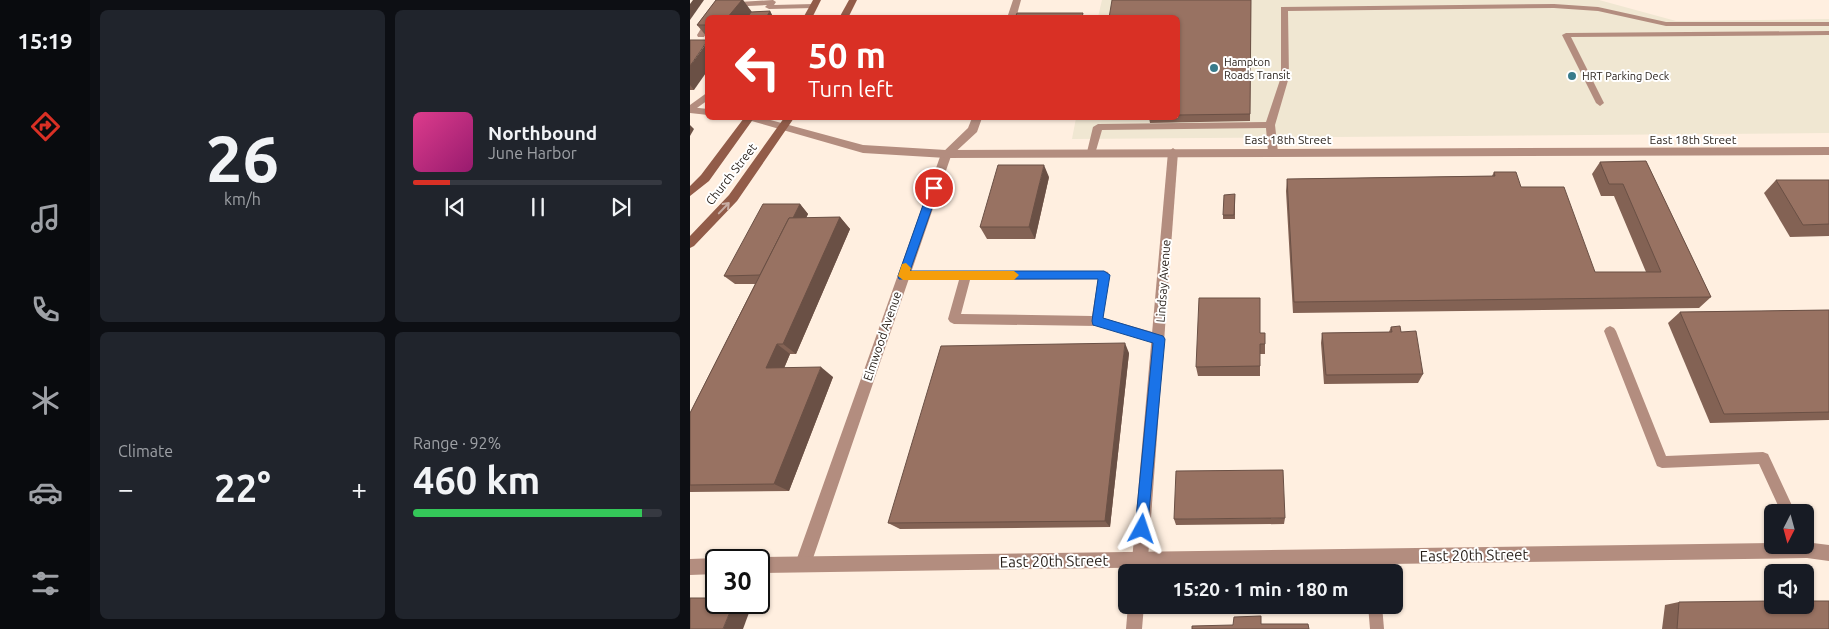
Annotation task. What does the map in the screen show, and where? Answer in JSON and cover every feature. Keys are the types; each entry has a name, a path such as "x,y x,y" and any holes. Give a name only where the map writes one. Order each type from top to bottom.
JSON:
{"main road":[{"path":"844,15 852,0"},
{"path":"809,15 816,3"},
{"name":"Church Street","path":"690,192 705,178 748,120"},
{"name":"Church Street","path":"690,243 733,198 787,122"}],"street":[{"path":"1012,15 1017,0"},
{"path":"690,110 705,112"},
{"name":"East 18th Street","path":"768,120 787,122 863,149 946,154 1092,152 1829,151"},
{"name":"Elmwood Avenue","path":"803,564 946,154 973,130 976,120"},
{"name":"Lindsay Avenue","path":"1139,564 1173,152"},
{"name":"East 20th Street","path":"1185,564 1371,556 1764,548"},
{"name":"East 20th Street","path":"1814,549 1829,553"},
{"name":"East 20th Street","path":"770,565 1118,566"},
{"path":"690,567 705,566"},
{"path":"1134,629 1135,614"}],"lane":[{"path":"759,13 771,3"},
{"path":"771,3 774,15"},
{"path":"715,15 725,5 816,3"},
{"path":"1273,152 1270,125 1285,78 1284,9 1554,6 1598,9 1666,24 1829,24"},
{"path":"700,35 705,28"},
{"path":"1600,103 1566,35 1829,33"},
{"path":"690,110 705,98"},
{"path":"1092,152 1098,127 1270,125"},
{"path":"966,275 954,319 1097,321 1159,339"},
{"path":"903,276 1104,275 1097,321"},
{"path":"1610,331 1662,462 1762,458 1784,504"},
{"path":"1371,556 1372,564"},
{"path":"1376,614 1377,629"}],"shaded area":[{"name":"HRT Parking Deck","path":"1102,0 1599,0 1676,21 1829,19 1829,133 1072,139 1076,120 1180,120 1180,15 1098,15"}],"building":[{"path":"716,0 742,0 730,15 705,15 705,25 697,25"},
{"name":"Hampton Roads Transit","path":"1112,0 1251,0 1250,114 1180,115 1180,15 1110,15"},
{"path":"770,11 768,15 749,15 751,12"},
{"path":"1017,13 1083,13 1083,15 1016,15"},
{"path":"690,40 705,40 705,44 690,66"},
{"path":"1646,161 1711,297 1294,302 1287,179 1495,176 1494,172 1516,172 1521,187 1564,187 1595,272 1661,272 1623,184 1609,184 1600,162"},
{"path":"998,165 1044,165 1029,227 980,227"},
{"path":"1776,180 1829,180 1829,224 1803,225"},
{"path":"1235,194 1234,215 1223,215 1224,195"},
{"path":"763,204 800,204 793,218 789,218 760,275 724,276"},
{"path":"840,217 783,344 777,344 766,368 821,367 774,484 690,485 690,413 789,218"},
{"path":"1199,298 1260,298 1260,333 1265,333 1265,344 1260,344 1260,366 1196,367"},
{"path":"1829,310 1829,412 1724,414 1680,312"},
{"path":"1400,326 1401,332 1416,331 1423,374 1326,375 1322,333 1392,332 1391,327"},
{"path":"1125,343 1105,521 888,523 941,346"},
{"path":"1283,470 1285,518 1174,519 1176,471"},
{"path":"690,598 705,598 705,614 729,614 723,629 690,629"},
{"path":"1764,601 1764,614 1814,614 1814,601 1829,601 1829,629 1677,629 1679,602"},
{"path":"1261,616 1261,624 1308,624 1309,629 1192,629 1192,626 1233,625 1234,617"}],"slow traffic":[{"path":"906,268 903,276 1014,275"}],"place":[{"name":"Hampton Roads Transit","path":"1214,68"},
{"name":"HRT Parking Deck","path":"1572,76"}],"route":[{"path":"934,188 903,276 1104,275 1097,321 1159,339 1142,529"}]}
